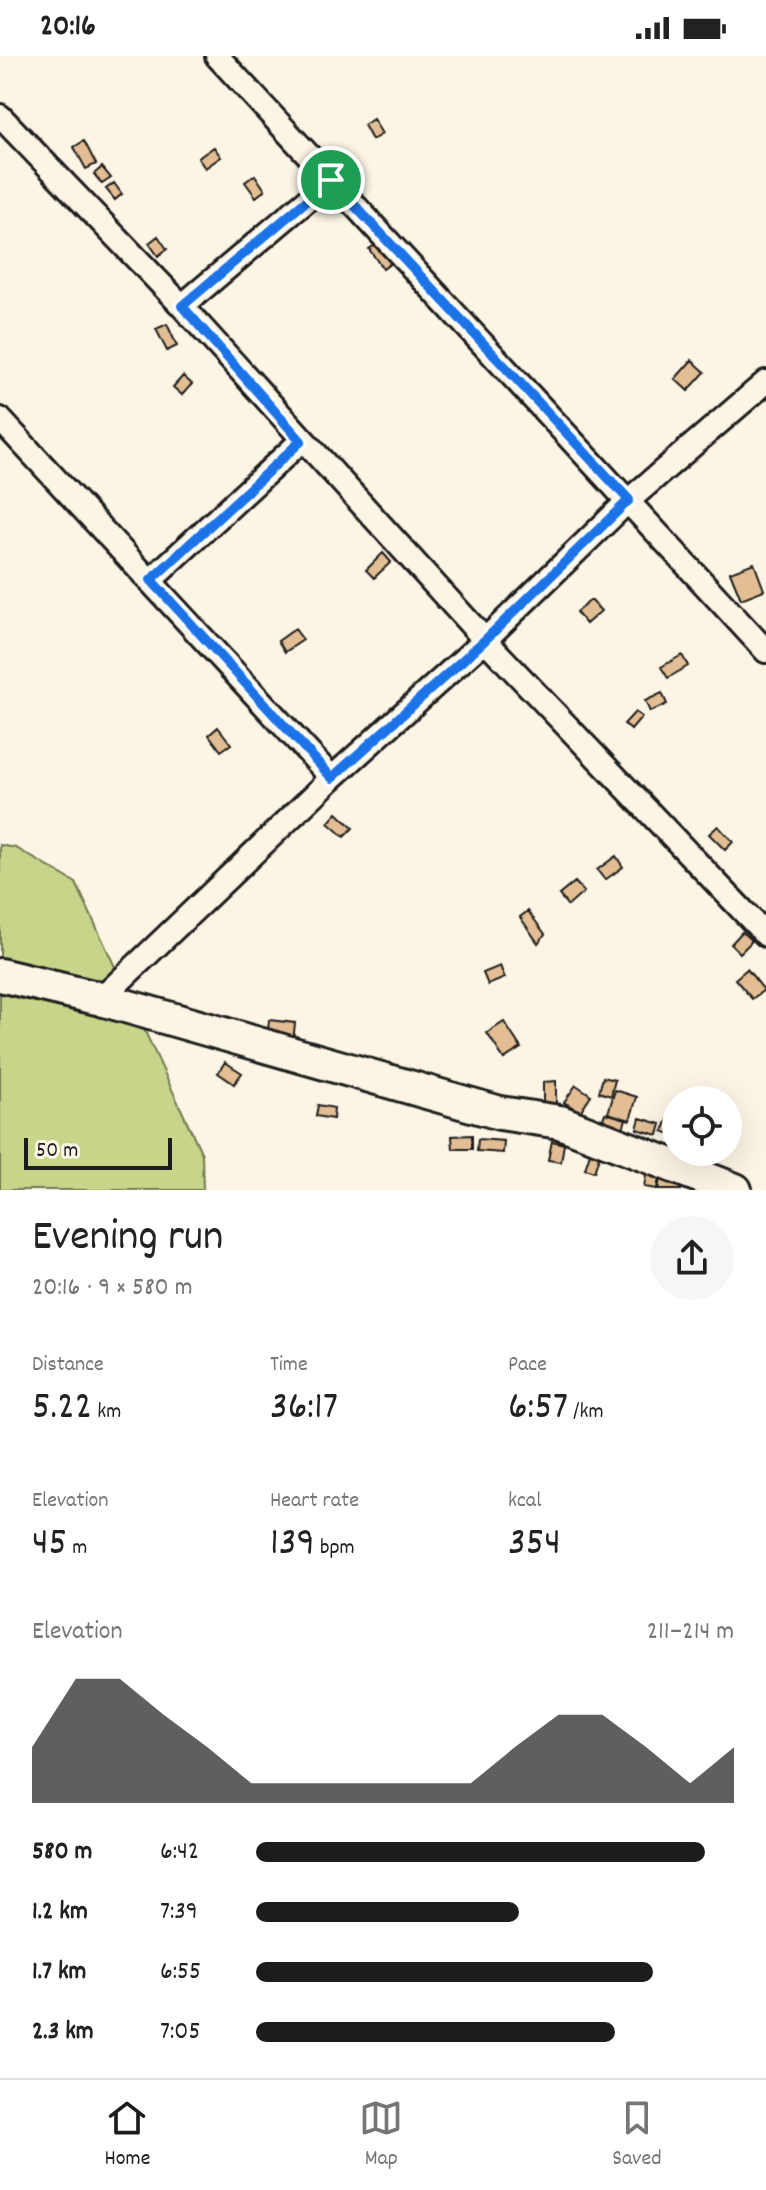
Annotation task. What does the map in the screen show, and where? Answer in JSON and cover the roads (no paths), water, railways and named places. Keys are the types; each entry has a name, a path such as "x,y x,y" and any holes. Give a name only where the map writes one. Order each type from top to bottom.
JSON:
{"street":[{"path":"217,56 766,651"},
{"path":"0,116 182,306 301,441 485,640 766,935"},
{"path":"182,306 331,180"},
{"path":"101,999 332,778 485,640 629,500 766,382"},
{"path":"0,419 332,778"},
{"path":"151,580 301,441"},
{"path":"0,975 101,999 500,1113 560,1122 735,1190"}]}
